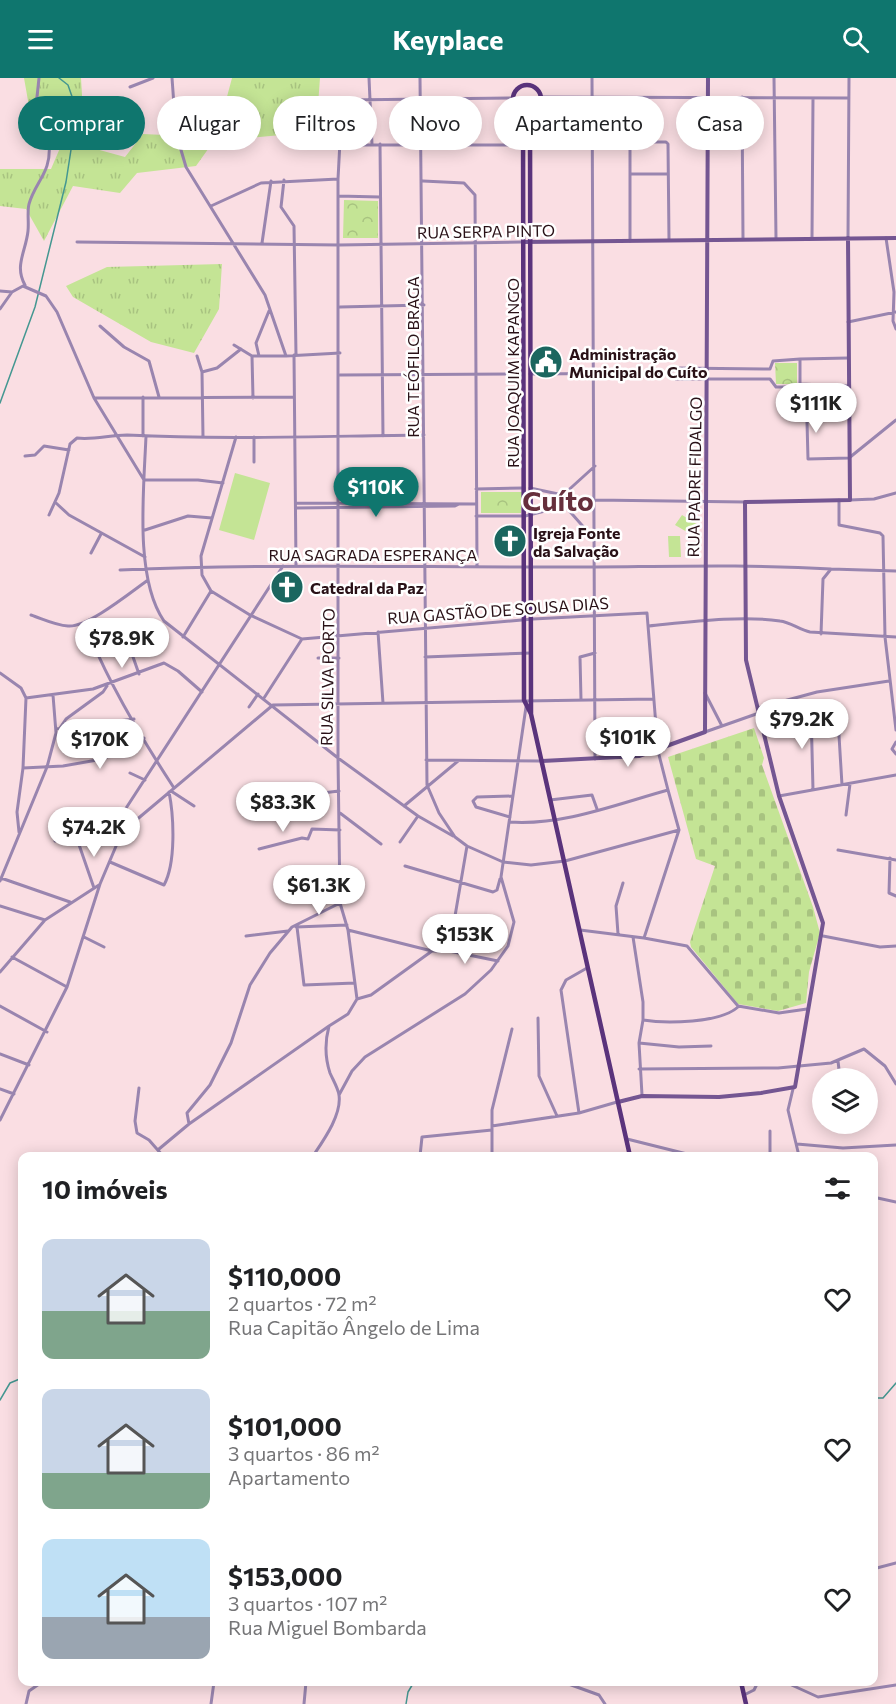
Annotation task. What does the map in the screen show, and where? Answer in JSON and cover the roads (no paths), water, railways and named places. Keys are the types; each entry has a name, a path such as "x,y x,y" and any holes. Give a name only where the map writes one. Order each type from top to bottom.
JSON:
{"main road":[{"path":"523,78 523,86"},
{"path":"530,78 530,85"},
{"path":"514,96 516,90 530,85 540,96"},
{"name":"RUA JOAQUIM KAPANGO","path":"523,150 524,700 531,714"},
{"name":"RUA JOAQUIM KAPANGO","path":"531,150 533,488 533,700 531,714"},
{"path":"523,192 531,192"},
{"path":"523,287 531,287"},
{"path":"523,331 531,331"},
{"path":"524,432 532,433"},
{"path":"525,589 532,589"},
{"path":"525,598 532,599"},
{"path":"531,714 629,1152"},
{"path":"742,1686 746,1704"}],"street":[{"path":"39,78 37,97 32,110 47,134 49,159 45,177 28,206 28,234 20,261 20,272 25,285 46,296 57,312 94,398 144,480"},
{"path":"130,87 153,78"},
{"path":"172,78 180,151 186,166 265,295 286,356"},
{"path":"369,78 369,96"},
{"name":"RUA TEÓFILO BRAGA","path":"420,78 421,96"},
{"path":"592,78 592,96"},
{"name":"RUA PADRE FIDALGO","path":"708,78 708,96"},
{"path":"774,78 776,238"},
{"path":"849,78 850,500"},
{"path":"764,97 848,98"},
{"path":"812,238 813,98"},
{"path":"630,241 630,145 633,142 667,143 669,240"},
{"path":"383,436 380,144 389,144"},
{"name":"RUA SILVA PORTO","path":"339,150 340,903 348,930 357,999"},
{"name":"RUA TEÓFILO BRAGA","path":"422,150 427,785 440,813 455,837 467,846 503,862 531,865 565,861 679,830"},
{"path":"592,150 596,567 595,759"},
{"name":"RUA PADRE FIDALGO","path":"705,732 708,150"},
{"path":"742,150 743,239"},
{"path":"630,174 668,174"},
{"path":"211,206 271,180 310,182 338,179"},
{"path":"262,243 271,180"},
{"path":"284,180 281,207 294,226 296,565"},
{"path":"422,181 455,181 471,188 475,195 477,566"},
{"path":"338,196 380,196"},
{"path":"886,238 894,292 896,329"},
{"name":"RUA SERPA PINTO","path":"77,242 187,245 235,243 381,245 896,238"},
{"path":"0,309 12,292 25,285"},
{"path":"0,291 12,292"},
{"path":"340,307 424,305"},
{"path":"260,356 256,343 270,310"},
{"path":"848,322 894,313"},
{"path":"99,326 128,350 149,361 159,397"},
{"path":"234,345 252,356 340,353"},
{"path":"202,372 217,368 241,350"},
{"path":"197,356 202,372 203,437"},
{"path":"252,356 253,398"},
{"path":"848,358 773,362 770,369 770,379 776,387 800,384 848,386"},
{"path":"800,359 800,384"},
{"path":"340,375 477,373 532,375 669,373 676,368 770,369"},
{"path":"669,373 676,379 770,379"},
{"path":"806,385 806,457 814,461 849,458 896,420"},
{"path":"94,398 294,396"},
{"path":"143,397 145,557 151,598 158,613 183,638 273,705 338,758 418,816 455,837"},
{"path":"49,514 56,502 69,450 77,438 97,439 116,435 295,437 424,435"},
{"path":"236,437 200,566 211,591 250,615 302,639 263,698"},
{"path":"254,437 254,462"},
{"path":"25,456 35,455 44,446 69,450"},
{"path":"563,495 595,466"},
{"path":"144,480 198,480 223,483"},
{"path":"476,489 533,488 563,495"},
{"path":"595,500 745,502 850,500 874,499 896,493"},
{"path":"563,495 565,506 595,540"},
{"path":"839,500 839,525 882,534 885,637 896,730"},
{"path":"56,502 69,515 145,557"},
{"path":"745,502 746,660 779,796 823,923 823,936 807,1009 799,1066 788,1110 798,1152"},
{"path":"296,506 476,504"},
{"path":"476,516 525,516 565,506"},
{"path":"145,530 188,516 212,518"},
{"path":"90,553 101,534"},
{"path":"55,841 119,819 283,565"},
{"name":"RUA SAGRADA ESPERANÇA","path":"120,570 200,566 426,565 745,566 896,571"},
{"path":"821,633 823,579 831,569"},
{"path":"31,615 68,626 85,623 96,614 122,602 148,580"},
{"path":"183,638 211,591"},
{"name":"RUA GASTÃO DE SOUSA DIAS","path":"302,639 525,619 645,612 648,614 649,626"},
{"path":"644,938 679,830 658,750 649,626 705,620 783,621 798,629 821,633 896,637"},
{"path":"85,623 93,645 171,790 172,864 164,885 110,862"},
{"path":"378,632 383,703"},
{"path":"126,637 139,674"},
{"path":"425,657 532,653"},
{"path":"581,700 580,657 595,653"},
{"path":"318,658 339,658"},
{"path":"26,698 107,685 160,664 168,664 202,692"},
{"path":"0,673 21,688 26,698 23,768 17,812 19,834"},
{"path":"426,760 542,761 624,758 658,750 759,710 817,692 889,681"},
{"path":"70,902 1,880 47,767 58,729 66,719 103,692 107,685"},
{"path":"705,693 722,726"},
{"path":"249,707 258,694"},
{"path":"53,695 58,729"},
{"path":"0,1120 47,1032 67,987 100,884 119,837 127,827 273,705 654,699"},
{"path":"787,702 838,718 839,769 842,785"},
{"path":"405,866 495,891 501,877 526,707"},
{"path":"811,709 813,790"},
{"path":"58,729 134,719"},
{"path":"23,768 103,759 144,738"},
{"path":"896,742 892,749 896,754"},
{"path":"404,806 459,760"},
{"path":"130,773 145,780"},
{"path":"779,796 896,775"},
{"path":"846,815 850,784"},
{"path":"171,790 194,806"},
{"path":"509,822 555,820 668,790"},
{"path":"298,792 314,794 339,791"},
{"path":"550,800 592,795 597,809"},
{"path":"510,817 476,807 473,801 477,797 513,796"},
{"path":"85,810 95,828"},
{"path":"340,813 381,844"},
{"path":"400,842 418,816"},
{"path":"119,819 127,827"},
{"path":"259,849 302,838 308,839 312,829 340,830"},
{"path":"76,835 94,888"},
{"path":"449,951 467,846"},
{"path":"838,850 896,860"},
{"path":"890,858 889,893 896,896"},
{"path":"315,1152 327,1132 339,1095 352,1071 365,1057 452,1004 499,961 514,927 501,877"},
{"path":"618,934 616,906 623,883"},
{"path":"0,972 45,920 100,884"},
{"path":"189,1124 187,1113 214,1077 231,1043 250,985 292,927 340,903"},
{"path":"0,906 45,920"},
{"path":"292,927 347,925"},
{"path":"297,927 304,985 355,983"},
{"path":"578,929 687,946 738,1006 779,1013 807,1009"},
{"path":"348,930 432,951 449,951 499,961"},
{"path":"246,936 288,931"},
{"path":"823,936 880,947 896,946"},
{"path":"83,937 104,946"},
{"path":"633,937 643,1002 639,1043 642,1096"},
{"path":"159,1149 189,1124 348,1014 357,999 371,995 432,951"},
{"path":"12,957 67,987"},
{"path":"579,1113 561,990 566,980 587,968"},
{"path":"0,1006 47,1032"},
{"path":"643,1020 680,1022 728,1013 738,1006"},
{"path":"538,1018 539,1076 557,1116"},
{"path":"329,1026 326,1040 328,1065 339,1095"},
{"path":"492,1152 493,1104 512,1029"},
{"path":"639,1043 679,1047 711,1046"},
{"path":"639,1069 758,1069 799,1066 838,1061 864,1049 876,1056 896,1084"},
{"path":"0,1054 29,1065"},
{"path":"838,1061 839,1068"},
{"path":"139,1088 135,1121 137,1133 161,1152"},
{"path":"0,1089 14,1094"},
{"path":"420,1152 422,1137 579,1113 642,1096 686,1098 793,1089"},
{"path":"770,1131 770,1152"},
{"path":"626,1139 679,1152"},
{"path":"797,1144 843,1148 896,1145"},
{"path":"878,1198 896,1202"},
{"path":"878,1568 896,1563"},
{"path":"794,1686 818,1697 896,1685"},
{"path":"26,1704 29,1690 36,1686"},
{"path":"211,1704 213,1686"},
{"path":"304,1704 306,1686"},
{"path":"574,1686 598,1695 605,1704"},
{"path":"744,1695 754,1690 756,1686"},
{"path":"817,1703 818,1697"}],"waterway":[{"path":"0,403 35,307 66,182 77,111 68,85 59,78"},
{"path":"0,1400 10,1383 18,1380"},
{"path":"878,1398 883,1398 896,1383"},
{"path":"406,1704 412,1686"}],"place":[{"name":"Administração Municipal do Cuíto","path":"546,362"},
{"name":"Igreja Fonte da Salvação","path":"510,541"},
{"name":"Catedral da Paz","path":"287,587"}],"district":[{"name":"Cuíto","path":"558,500"}]}
